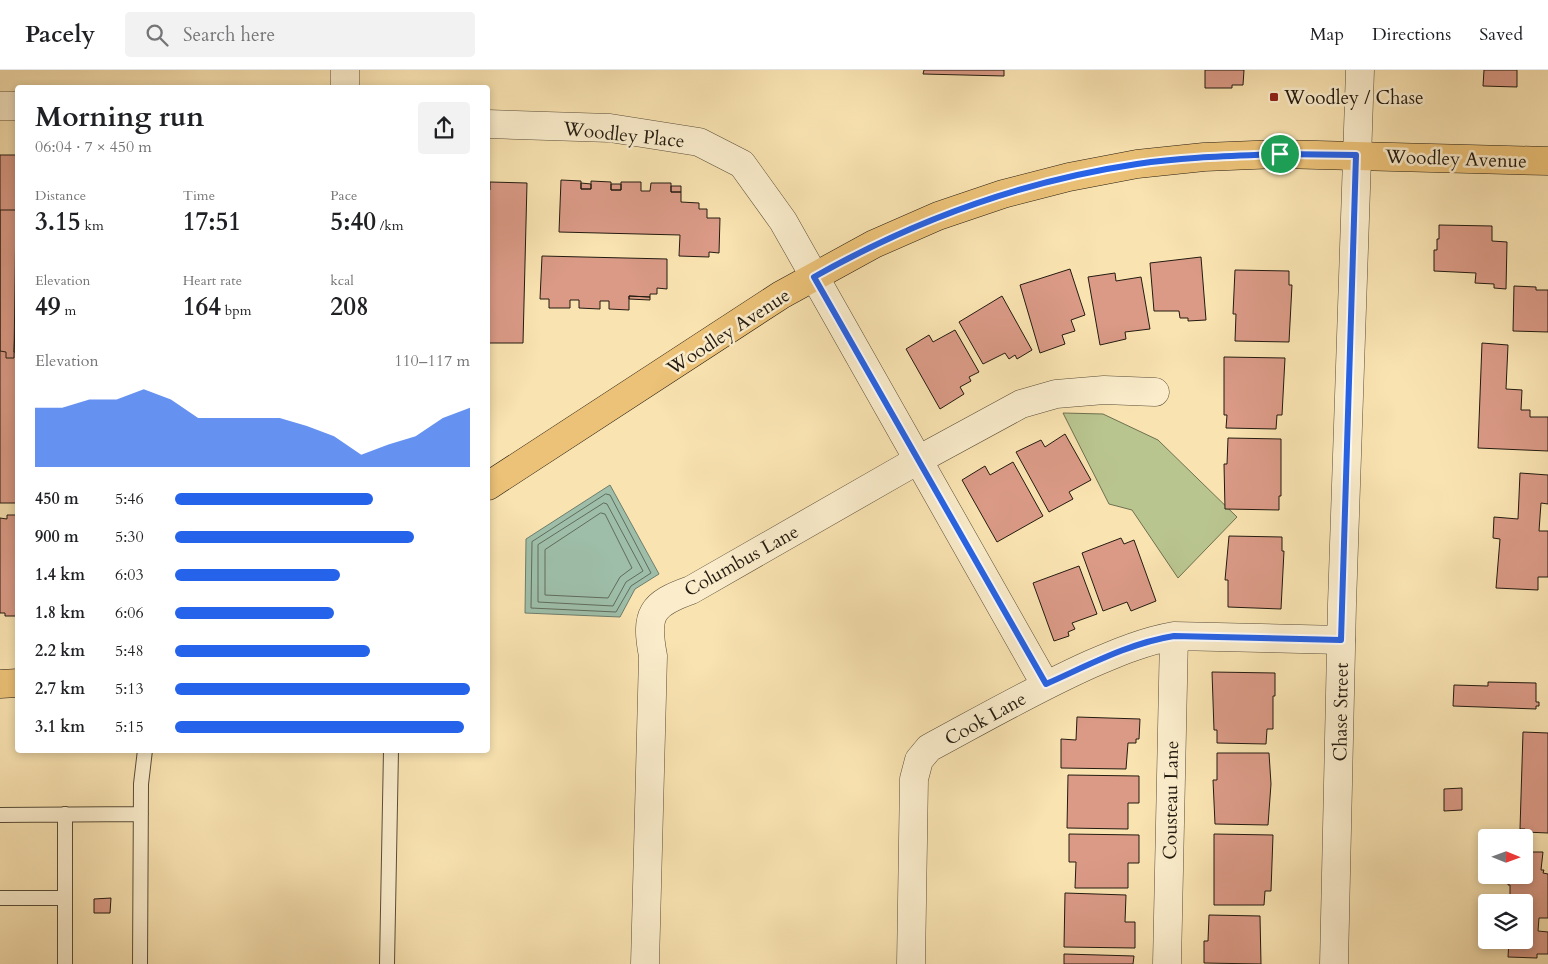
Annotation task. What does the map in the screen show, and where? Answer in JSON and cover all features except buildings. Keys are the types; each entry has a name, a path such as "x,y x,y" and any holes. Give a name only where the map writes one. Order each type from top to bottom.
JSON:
{"main road":[{"name":"Woodley Avenue","path":"490,485 751,314 814,277 874,244 938,216 1003,194 1069,177 1137,164 1204,157 1280,154 1548,160"},
{"path":"0,684 15,683"}],"street":[{"path":"345,70 345,85"},
{"name":"Chase Street","path":"1334,964 1341,640 1360,70"},
{"path":"0,106 15,106"},
{"name":"Woodley Place","path":"490,124 610,128 700,142 742,164 783,221 1046,684"},
{"name":"Columbus Lane","path":"645,964 653,656 649,632 653,612 663,602 691,590 918,460 1021,404 1056,394 1104,390 1155,392"},
{"name":"Cook Lane","path":"911,964 914,779 919,760 929,748 1046,684 1154,639 1174,636 1341,640"},
{"name":"Cousteau Lane","path":"1167,964 1174,636"}],"lane":[{"path":"140,964 141,784 145,753"},
{"path":"387,964 391,753"},
{"path":"65,814 66,964"},
{"path":"0,815 141,814"},
{"path":"0,898 65,898"}],"green space":[{"path":"1063,413 1103,414 1158,440 1237,517 1178,578 1132,510 1109,504"}],"water":[{"path":"610,485 659,574 635,589 620,617 525,613 526,539"}],"place":[{"name":"Woodley / Chase","path":"1274,97"}],"route":[{"path":"1280,154 1356,155 1341,640 1174,636 1154,639 1124,650 1046,684 814,277 874,244 938,216 1003,194 1069,177 1137,164 1204,157 1280,154"}]}
